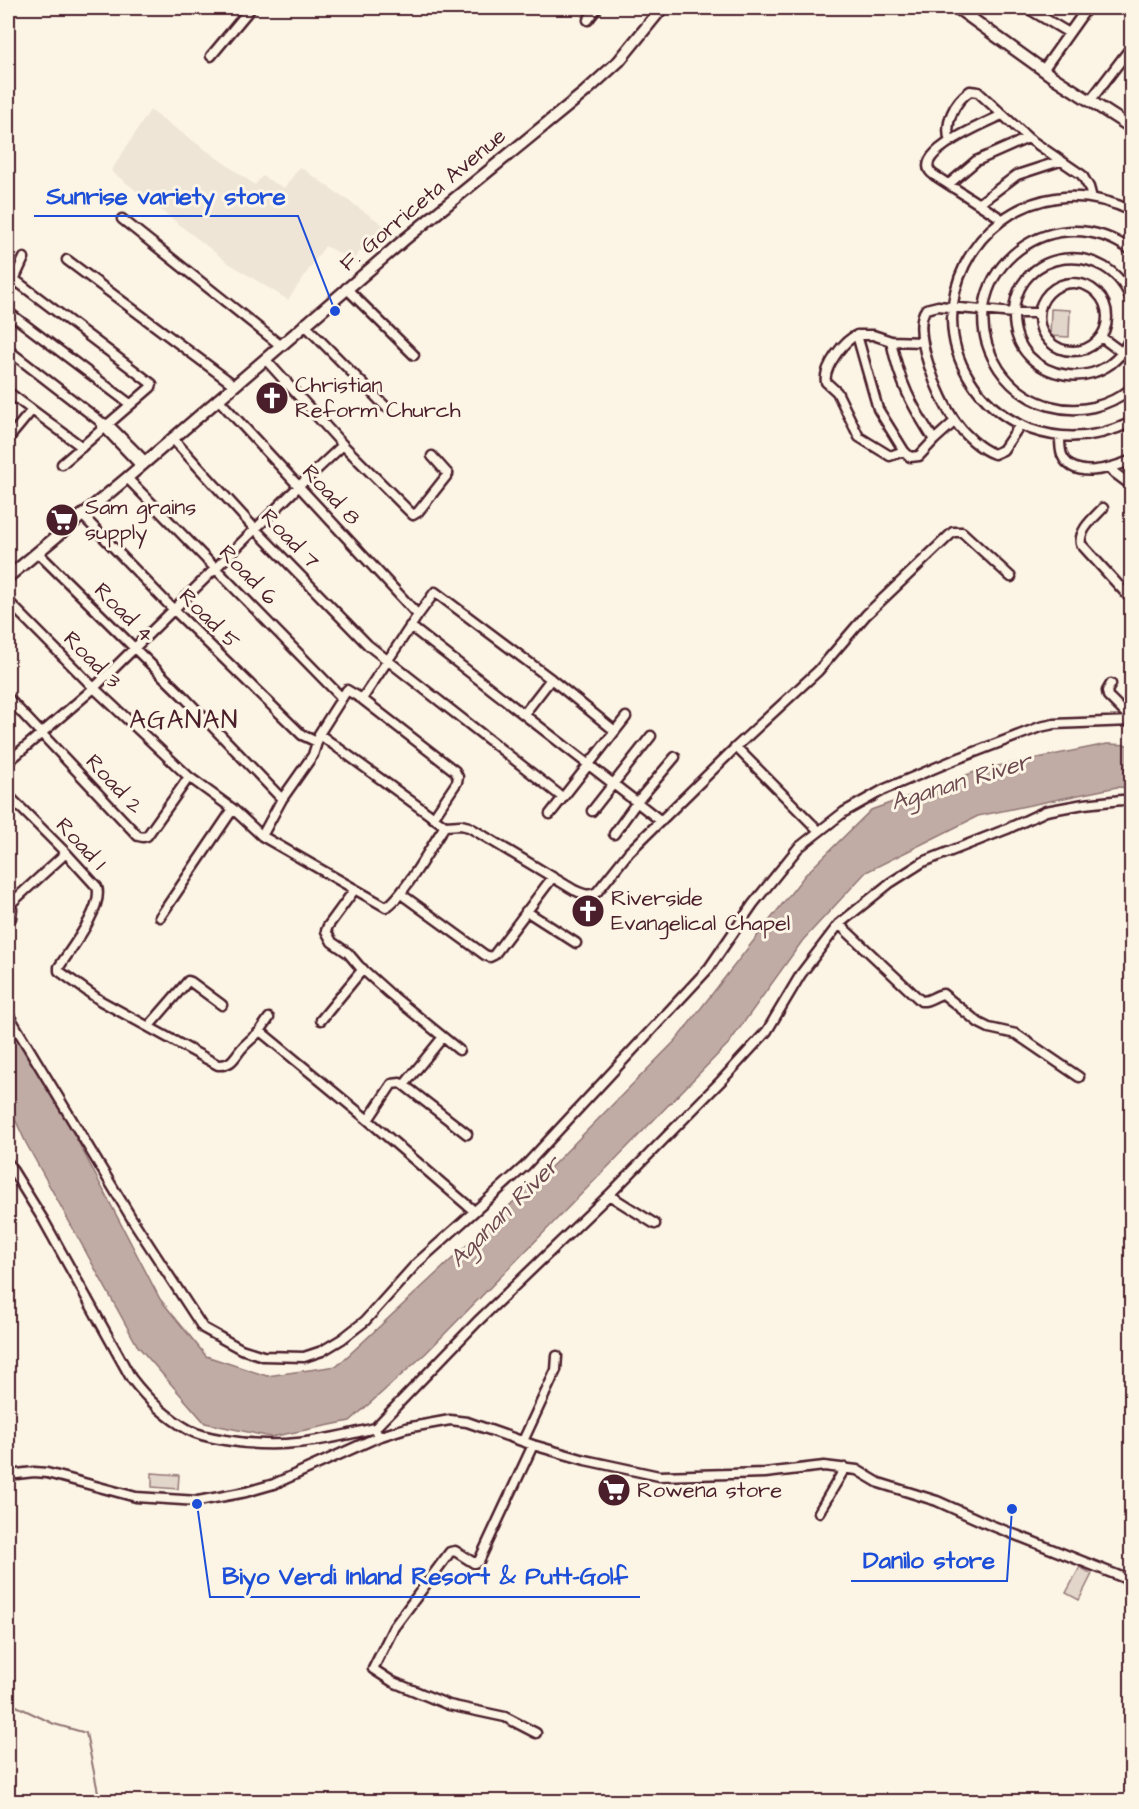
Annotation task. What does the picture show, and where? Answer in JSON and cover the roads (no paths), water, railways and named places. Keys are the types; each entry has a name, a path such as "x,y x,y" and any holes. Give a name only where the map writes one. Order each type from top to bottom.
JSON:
{"main road":[{"name":"F. Gorriceta Avenue","path":"8,577 127,478 346,288 585,92 619,61 662,8"},
{"path":"957,8 1043,70 1131,128"}],"street":[{"path":"211,56 252,8"},
{"path":"1027,8 1069,33"},
{"path":"1043,70 1088,8"},
{"path":"588,21 593,9"},
{"path":"1090,101 1131,46"},
{"path":"950,141 947,132 948,124 955,106 970,91 978,92 1028,138 1082,175 1092,198"},
{"path":"1002,115 950,141 930,158 927,165 930,172 1002,219"},
{"path":"949,184 976,161 1028,138"},
{"path":"980,203 1017,175 1060,161"},
{"path":"1131,212 1118,205 1092,198 1072,196 1027,205 1002,219 987,232 966,260 959,276 951,307 954,342 965,372 984,399 996,410 1020,425 1041,433 1060,436 1080,437 1100,434 1131,422"},
{"path":"122,219 280,345"},
{"path":"1131,251 1111,238 1085,231 1059,232 1040,237 1022,246 1003,264 990,287 984,311 984,330 994,361 1014,387 1028,397 1059,408 1092,408 1108,403 1131,388"},
{"path":"1131,302 1128,291 1114,273 1095,261 1073,257 1051,261 1032,274 1019,292 1014,313 1015,328 1024,349 1039,365 1067,376 1082,376 1096,372 1110,364 1122,352 1131,331"},
{"path":"8,293 24,258"},
{"path":"67,260 234,385"},
{"path":"15,280 152,384 62,464"},
{"path":"1066,284 1083,284 1097,293 1106,307 1107,324 1101,337 1085,349 1068,351 1046,338 1039,313 1045,297 1051,291 1066,284"},
{"path":"346,288 414,355"},
{"path":"1020,425 1003,450 993,454 972,439 955,421 940,394 922,342 921,315 926,309 938,306 984,311 1039,313"},
{"path":"8,312 130,404"},
{"path":"304,324 386,407"},
{"path":"904,451 890,456 859,436 837,392 826,382 826,371 838,351 857,334 873,334 891,341 922,342"},
{"path":"857,334 878,409 910,457 919,456 955,421"},
{"path":"1101,337 1131,360"},
{"path":"891,341 896,365 908,398 934,440"},
{"path":"8,350 104,425 142,463"},
{"path":"265,359 344,445 413,514 418,512 448,474 432,456"},
{"path":"268,398 286,381"},
{"path":"8,392 82,447"},
{"name":"Road 8","path":"218,399 418,615"},
{"path":"8,439 11,429 32,410"},
{"path":"1060,436 1061,453 1069,464 1080,470 1108,468 1131,460"},
{"name":"Road 7","path":"172,438 255,529 368,645 562,797"},
{"path":"8,762 94,688 298,487 344,445"},
{"path":"1108,468 1131,486"},
{"name":"Road 6","path":"127,478 342,698"},
{"path":"1103,507 1082,531 1081,544 1131,600"},
{"name":"Road 5","path":"82,515 174,610 302,735 318,738 445,826"},
{"path":"552,878 494,955 490,957 401,894 445,826 461,825 469,827 574,890 592,895 629,852 736,747 818,671 866,615 953,532 962,532 1011,577"},
{"name":"Road 4","path":"37,552 186,699 282,799"},
{"path":"362,699 387,659 435,592 551,679 615,731"},
{"name":"Road 3","path":"8,601 94,688 189,777 233,809 262,836 386,907 401,894"},
{"path":"410,626 661,821"},
{"path":"524,714 551,679"},
{"path":"1111,684 1107,691 1108,696 1131,721"},
{"path":"262,836 282,799 313,755 318,738 347,690 362,699 455,771 458,777 457,782 433,818"},
{"name":"Road 2","path":"8,698 138,836 147,836 189,777"},
{"path":"550,814 626,717"},
{"path":"8,1014 194,1317 203,1328 242,1349 263,1356 304,1357 322,1351 365,1321 417,1263 525,1166 709,968 775,874 798,848 819,831 865,799 903,780 1040,727 1054,724 1131,721"},
{"path":"592,811 651,736"},
{"path":"736,747 819,831"},
{"path":"614,834 637,802 675,757"},
{"name":"Road 1","path":"8,795 66,853 97,887 99,893 85,928 59,967 61,974 101,1001 149,1026"},
{"path":"8,1475 47,1473 136,1497 198,1501 274,1484 376,1433 477,1322 609,1195 722,1081 767,1031 801,974 839,924 890,883 922,862 1007,829 1046,811 1094,803 1131,801"},
{"path":"160,916 197,865 233,809"},
{"path":"8,921 11,918 12,909 8,906 66,853"},
{"path":"355,889 326,931 332,942 348,953 363,969 459,1050"},
{"path":"526,911 576,943"},
{"path":"839,924 921,1001 925,1002 937,994 943,994 979,1023 989,1028 1016,1034 1079,1077"},
{"path":"321,1020 363,969"},
{"path":"222,1005 188,981 149,1026 218,1065 225,1065 233,1062 269,1018"},
{"path":"260,1031 474,1211"},
{"path":"404,1085 443,1037"},
{"path":"368,1120 392,1084 400,1083 467,1134"},
{"path":"8,1163 44,1221 131,1378 150,1401 168,1417 191,1431 238,1443 274,1446 302,1444 450,1420 467,1422 585,1460 658,1476 765,1473 824,1466 845,1468 857,1470 879,1483 937,1501 988,1524 1131,1581"},
{"path":"609,1195 656,1224"},
{"path":"523,1441 556,1370 557,1356"},
{"path":"533,1445 479,1561 474,1563 454,1551 450,1552 394,1627 373,1669 393,1682 448,1705 505,1717 536,1733"},
{"path":"819,1512 845,1468"}],"water":[{"name":"Aganan River","path":"1107,744 1131,745 1131,788 1117,787 978,816 866,872 803,940 729,1043 426,1353 350,1421 271,1437 205,1423 137,1345 26,1143 8,1104 8,1019 59,1105 160,1299 206,1356 267,1376 337,1366 554,1164 676,1040 805,875 871,810 983,769"}],"waterway":[{"path":"8,1702 54,1724 86,1733 100,1802"}],"place":[{"name":"Sunrise variety store","path":"335,311"},
{"name":"Christian Reform Church","path":"272,398"},
{"name":"Sam grains supply","path":"62,520"},
{"name":"Riverside Evangelical Chapel","path":"588,911"},
{"name":"Rowena store","path":"614,1490"},
{"name":"Biyo Verdi Inland Resort & Putt-Golf","path":"197,1504"},
{"name":"Danilo store","path":"1012,1509"}],"district":[{"name":"AGANAN","path":"184,720"}]}
